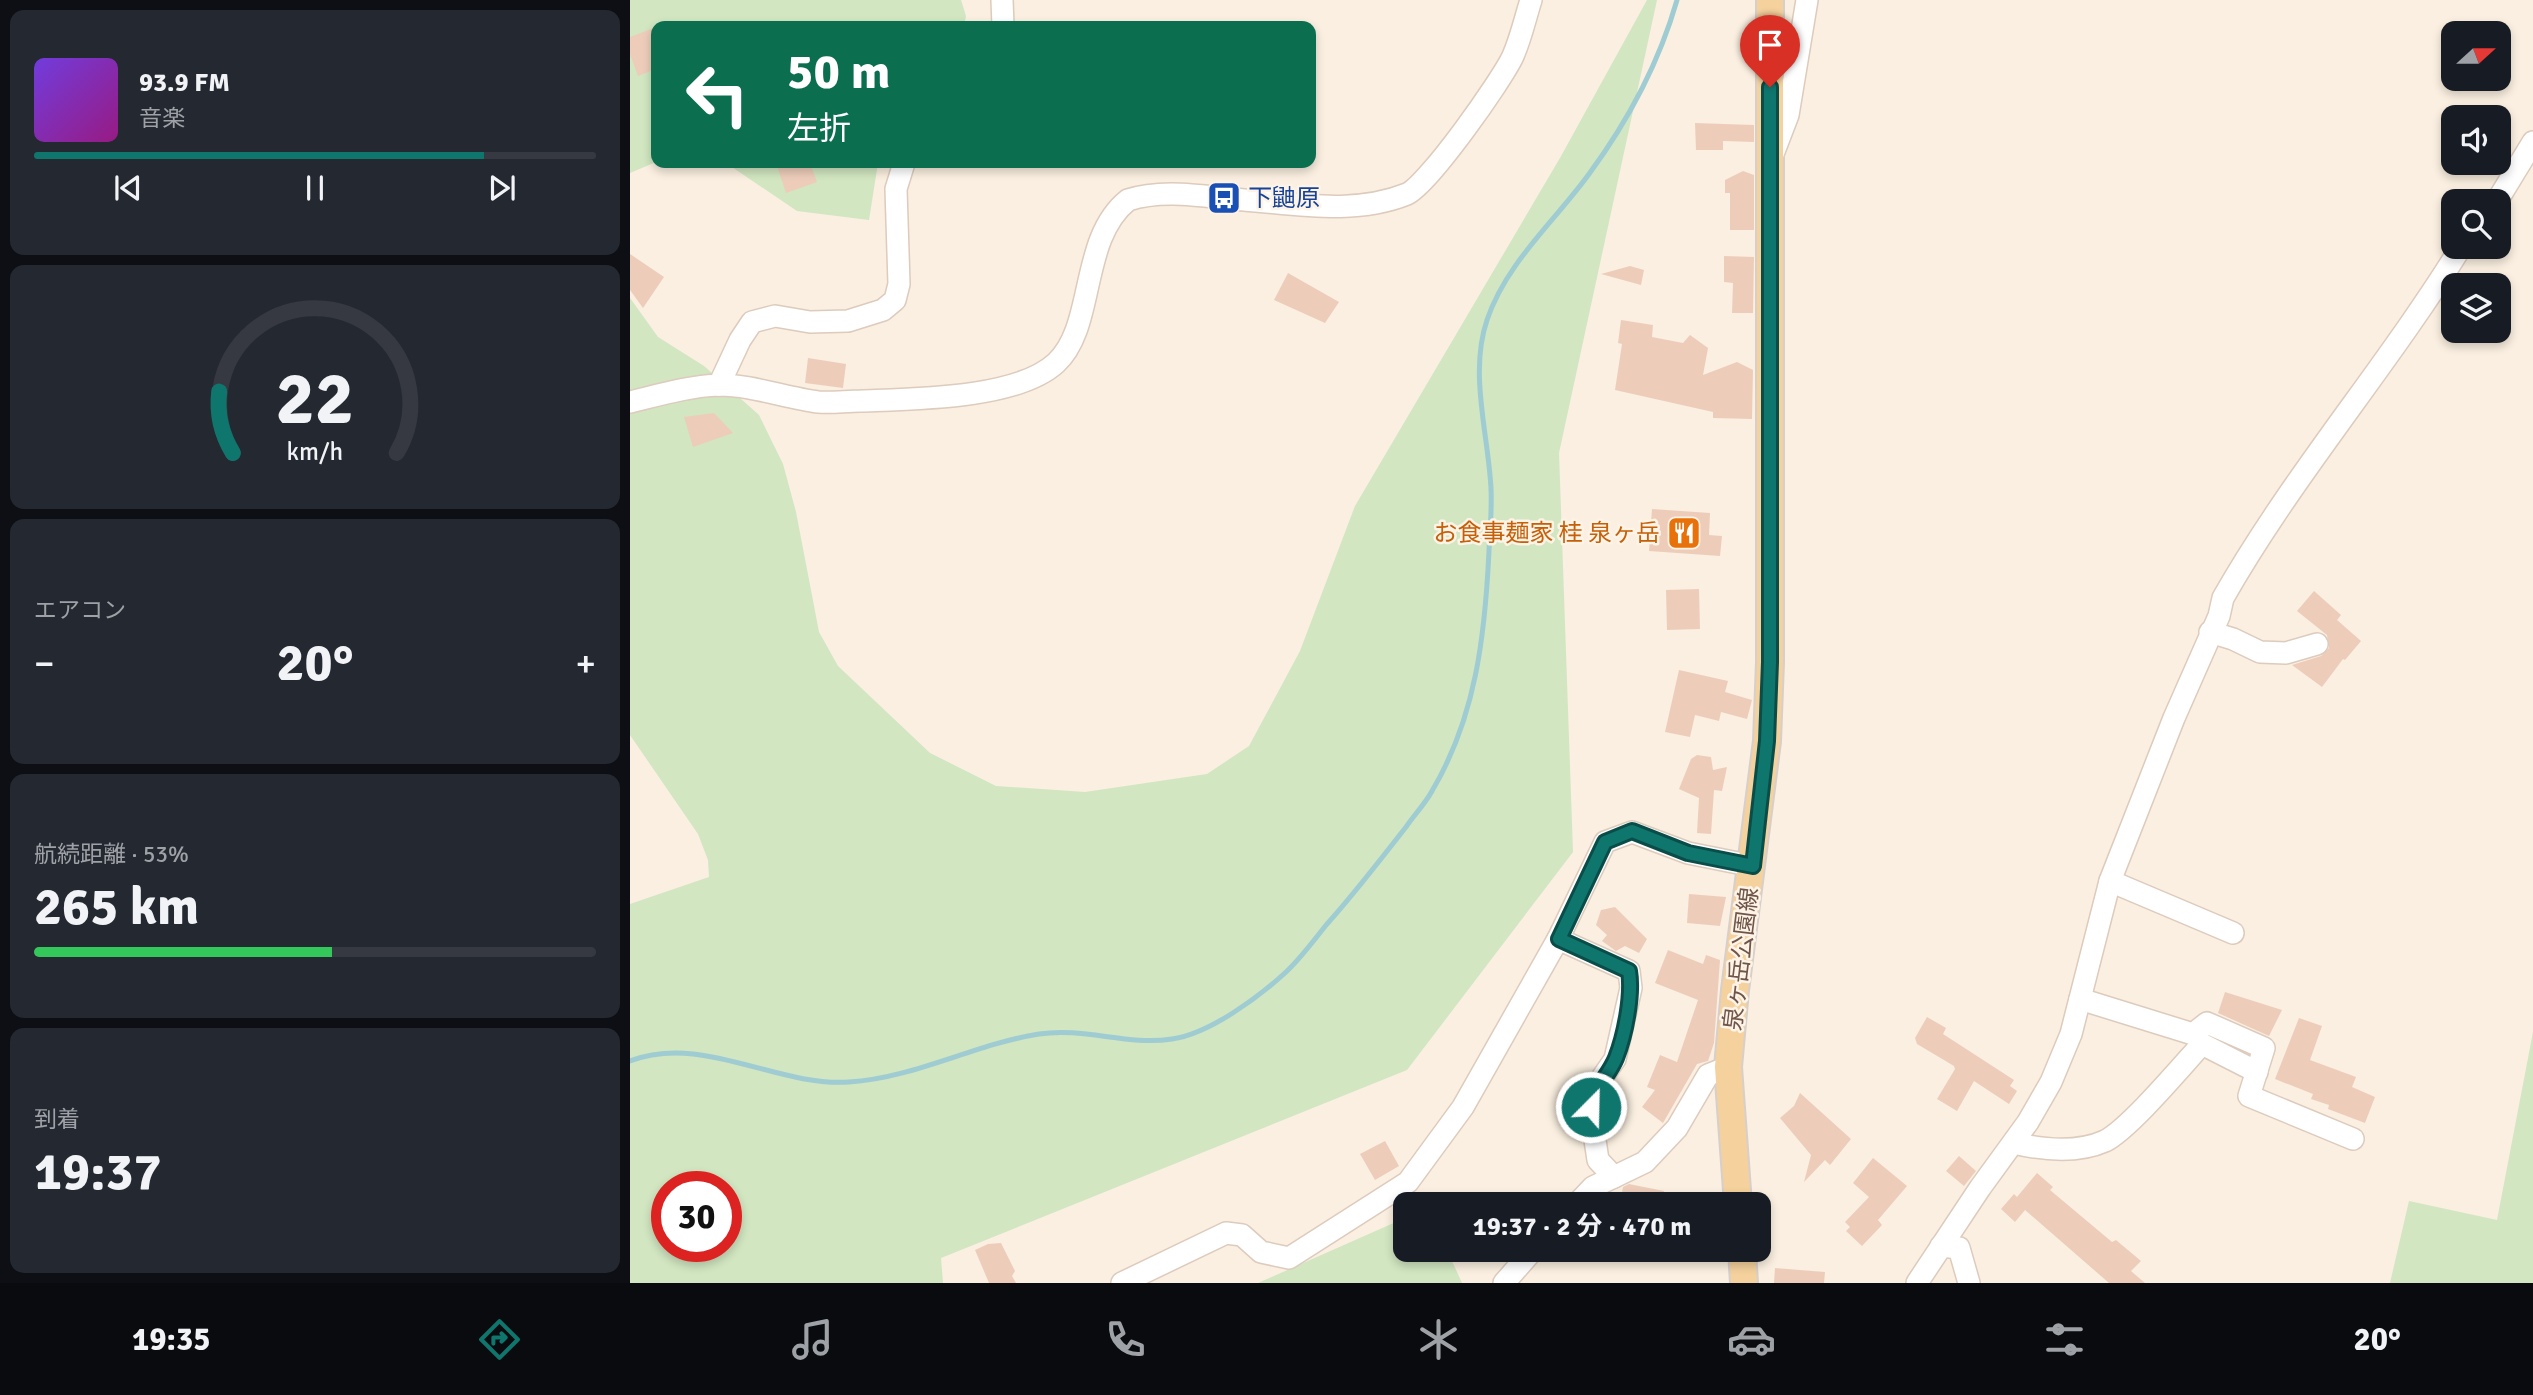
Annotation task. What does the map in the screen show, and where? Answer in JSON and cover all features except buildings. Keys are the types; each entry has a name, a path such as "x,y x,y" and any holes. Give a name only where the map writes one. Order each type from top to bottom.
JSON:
{"main road":[{"name":"泉ヶ岳公園線","path":"1737,1192 1728,1067 1735,990 1767,741 1770,662 1770,0"},
{"path":"1743,1262 1744,1283"}],"street":[{"path":"1002,0 1003,21"},
{"path":"630,402 719,385 838,403 974,392 1031,378 1054,365 1070,344 1096,254 1109,222 1128,200 1158,194 1337,207 1371,203 1410,193 1425,179 1493,89 1512,57 1531,0"},
{"path":"1771,160 1788,116 1807,0"},
{"path":"2504,189 2533,142"},
{"path":"719,385 740,340 752,322 775,316 810,322 848,321 883,310 895,300 899,284 896,189 902,168"},
{"path":"1917,1283 1980,1188 2014,1143 2051,1082 2071,1034 2110,881 2210,632 2219,616 2223,598 2255,542 2433,293 2454,259"},
{"path":"2210,632 2234,639 2260,652 2286,653 2317,644"},
{"path":"1122,1283 1226,1234 1242,1235 1261,1252 1289,1258 1408,1181 1462,1107 1559,939 1605,842 1632,831 1688,853 1753,866"},
{"path":"2110,881 2233,933"},
{"path":"1559,939 1629,971 1632,988 1615,1059 1595,1088 1591,1107 1598,1160 1614,1177"},
{"path":"2080,999 2193,1034 2207,1023 2264,1048 2249,1096 2353,1139"},
{"path":"2014,1143 2033,1148 2075,1150 2106,1140 2133,1117 2202,1044 2256,1072"},
{"path":"1588,1192 1593,1187 1645,1162 1676,1128 1708,1075 1728,1067"},
{"path":"1941,1247 1959,1248 1969,1283"},
{"path":"1504,1283 1522,1262"}],"green space":[{"path":"630,0 961,0 965,21 651,21 651,164 630,173"},
{"path":"1647,0 1657,0 1559,453 1573,852 1407,1070 941,1258 943,1283 630,1283 630,904 709,877 708,860 698,834 630,735 630,298 658,337 704,366 759,415 783,464 796,512 819,632 838,666 930,753 996,786 1085,792 1207,774 1249,746 1300,651 1355,506 1560,158"},
{"path":"733,168 877,168 869,220 797,211"},
{"path":"2533,1032 2533,1283 2390,1283 2409,1201 2497,1220"},
{"path":"1393,1223 1393,1262 1452,1262 1462,1283 1258,1283"}],"waterway":[{"path":"630,1061 657,1054 684,1053 794,1077 849,1082 921,1068 991,1045 1039,1034 1056,1032 1155,1041 1172,1039 1202,1030 1233,1013 1292,967 1426,800 1447,763 1459,734 1476,675 1485,614 1491,488 1481,403 1480,361 1487,320 1495,299 1519,261 1576,191 1617,133 1652,69 1677,0"}],"place":[{"name":"下鼬原","path":"1224,198"},
{"name":"お食事麺家 桂 泉ヶ岳","path":"1684,533"}],"route":[{"path":"1591,1107 1595,1088 1615,1059 1632,988 1629,971 1592,957 1559,939 1605,842 1632,831 1688,853 1753,866 1767,741 1770,662 1770,87"}]}
